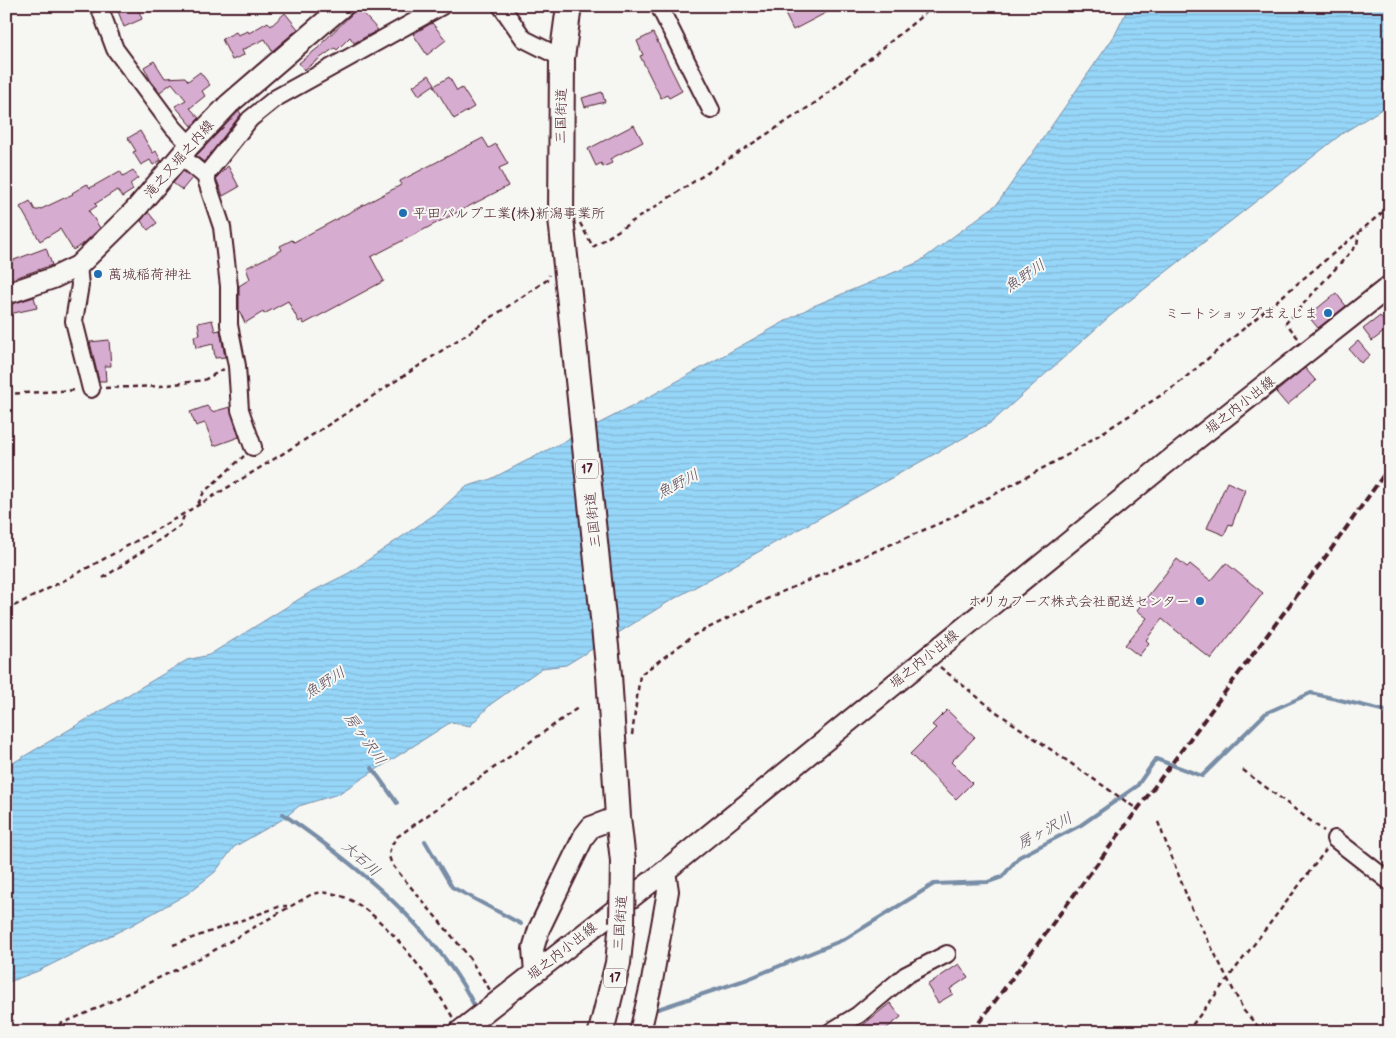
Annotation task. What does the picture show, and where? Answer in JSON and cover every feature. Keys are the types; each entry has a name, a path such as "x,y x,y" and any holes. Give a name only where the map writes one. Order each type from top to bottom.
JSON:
{"highway":[{"name":"三国街道","path":"569,6 562,58 559,265 609,675 618,817 623,860 622,922 618,963 601,1032"}],"main road":[{"name":"滝之又堀之内線","path":"6,294 53,278 78,266 135,210 185,150 229,104 343,6"},
{"name":"堀之内小出線","path":"459,1031 665,871 927,657 1390,286"},
{"path":"535,972 533,949 539,929 584,836 591,828 618,817"},
{"path":"640,1032 652,981 668,891 665,871"}],"street":[{"path":"99,6 115,50 173,127 185,150 205,176 222,227 229,286 229,325 238,366 240,410 253,447"},
{"path":"205,176 250,119 276,98 442,6"},
{"path":"501,6 524,39 562,58"},
{"path":"659,6 711,110"},
{"path":"78,266 80,285 74,321 91,389"},
{"path":"1335,839 1390,882"},
{"path":"830,1032 858,1015 906,975 947,954"}],"path":[{"path":"561,218 574,212 594,247 818,101 934,6"},
{"path":"640,675 702,631 775,595 949,519 1070,454 1174,387 1390,206"},
{"path":"1308,351 1286,323 1356,245 1359,232"},
{"path":"6,610 63,582 184,515 197,505 377,395 547,280 559,265"},
{"path":"6,394 161,386 204,380 226,368 238,366"},
{"path":"197,505 204,492 253,447"},
{"path":"103,578 180,526 184,515"},
{"path":"927,657 995,711 1134,807"},
{"path":"498,1002 466,953 394,867 389,860 388,853 397,838 579,707"},
{"path":"1187,1032 1227,977 1335,839 1243,770"},
{"path":"1158,822 1191,907 1244,1011 1262,1032"},
{"path":"42,1032 89,1012 206,954 312,894 328,892 347,898 370,913 396,938 438,990 459,1031"},
{"path":"173,945 281,906 288,906"}],"water":[{"name":"魚野川","path":"1129,6 1390,6 1390,104 1343,133 1110,316 992,422 670,601 566,665 542,668 491,704 470,726 451,722 338,794 299,806 283,819 234,847 215,872 187,894 132,925 38,971 6,983 6,767 187,660 209,655 309,593 349,573 438,512 465,487 491,479 629,408 811,307 919,262 997,204 1115,35"}],"building":[{"path":"116,6 137,6 142,19 124,27"},
{"path":"781,6 839,6 793,30"},
{"path":"358,8 378,30 354,43 350,37 337,50 335,48 330,51 304,70 299,63 323,44"},
{"path":"285,13 298,29 272,51 265,39 242,50 244,55 232,60 222,39 236,32 238,35 248,31 249,33 268,22 271,26"},
{"path":"432,23 446,40 427,55 413,34"},
{"path":"653,33 682,91 669,98 667,95 661,98 640,56 643,55 637,41"},
{"path":"154,61 165,78 185,77 188,81 200,72 210,85 202,91 205,96 190,108 199,118 192,126 175,106 186,100 172,83 160,92 151,81 144,67"},
{"path":"429,75 435,84 419,95 413,86"},
{"path":"449,77 457,91 462,88 474,107 454,119 434,86"},
{"path":"602,92 605,102 585,107 582,98"},
{"path":"239,111 241,114 204,162 196,156"},
{"path":"634,125 643,142 610,159 612,163 603,167 601,163 596,166 588,149"},
{"path":"140,131 153,153 156,151 161,160 153,165 150,160 141,165 133,152 136,151 128,138"},
{"name":"平田パルプ工業(株)新潟事業所","path":"483,138 489,148 496,144 508,164 499,168 508,186 371,257 384,281 304,324 302,320 299,322 288,301 264,314 263,312 245,323 239,310 239,286 250,279 246,268 282,250 280,246 292,240 294,242 401,185 400,181"},
{"path":"228,166 239,187 223,196 216,178"},
{"path":"133,170 138,178 130,184 133,190 122,197 117,190 95,204 97,206 89,211 100,228 83,244 73,250 60,229 40,241 20,207 30,201 35,210 39,210 73,194 87,184 90,188 120,171 123,176"},
{"path":"183,171 192,178 182,190 173,183"},
{"path":"148,212 157,223 148,230 141,221"},
{"path":"46,248 52,265 6,281 6,263"},
{"name":"ミートショップまえじま","path":"1336,293 1346,306 1318,328 1308,316"},
{"path":"34,297 37,308 9,314 6,306"},
{"path":"1380,316 1389,328 1372,341 1363,329"},
{"path":"212,320 215,331 220,330 225,357 215,358 213,344 196,348 194,336 200,335 198,323"},
{"path":"109,340 111,366 105,366 106,381 99,381 90,342"},
{"path":"1358,341 1370,355 1361,363 1349,349"},
{"path":"1305,368 1316,381 1287,405 1276,392"},
{"path":"207,406 212,412 230,407 239,437 214,446 205,423 196,426 190,412"},
{"path":"1227,482 1245,490 1232,525 1229,524 1224,535 1207,528"},
{"name":"ホリカフーズ株式会社配送センター","path":"1177,559 1187,567 1190,564 1211,581 1226,563 1263,593 1211,659 1162,619 1146,640 1149,643 1139,656 1125,645 1147,618 1137,610"},
{"path":"947,710 975,737 951,762 972,783 956,799 910,754 936,728 932,725"},
{"path":"959,964 968,977 950,989 953,994 938,1003 927,985"},
{"path":"890,1003 901,1017 882,1032 868,1032 863,1025"}],"waterway":[{"name":"房ヶ沢川","path":"658,1009 748,979 845,939 934,884 988,882 1002,877 1019,857 1081,825 1137,786 1156,759 1202,776 1266,713 1311,693 1390,712"},
{"name":"房ヶ沢川","path":"372,768 397,803"},
{"name":"大石川","path":"283,814 365,876 392,900 440,952 460,980 476,1009"},
{"name":"房ヶ沢川","path":"425,841 452,887 521,924"},
{"name":"大石川","path":"483,1023 486,1032"}],"railway":[{"path":"972,1032 1332,548 1390,466"}],"place":[{"name":"平田パルプ工業(株)新潟事業所","path":"403,213"},
{"name":"萬城稲荷神社","path":"98,274"},
{"name":"ミートショップまえじま","path":"1328,313"},
{"name":"ホリカフーズ株式会社配送センター","path":"1200,601"}]}
